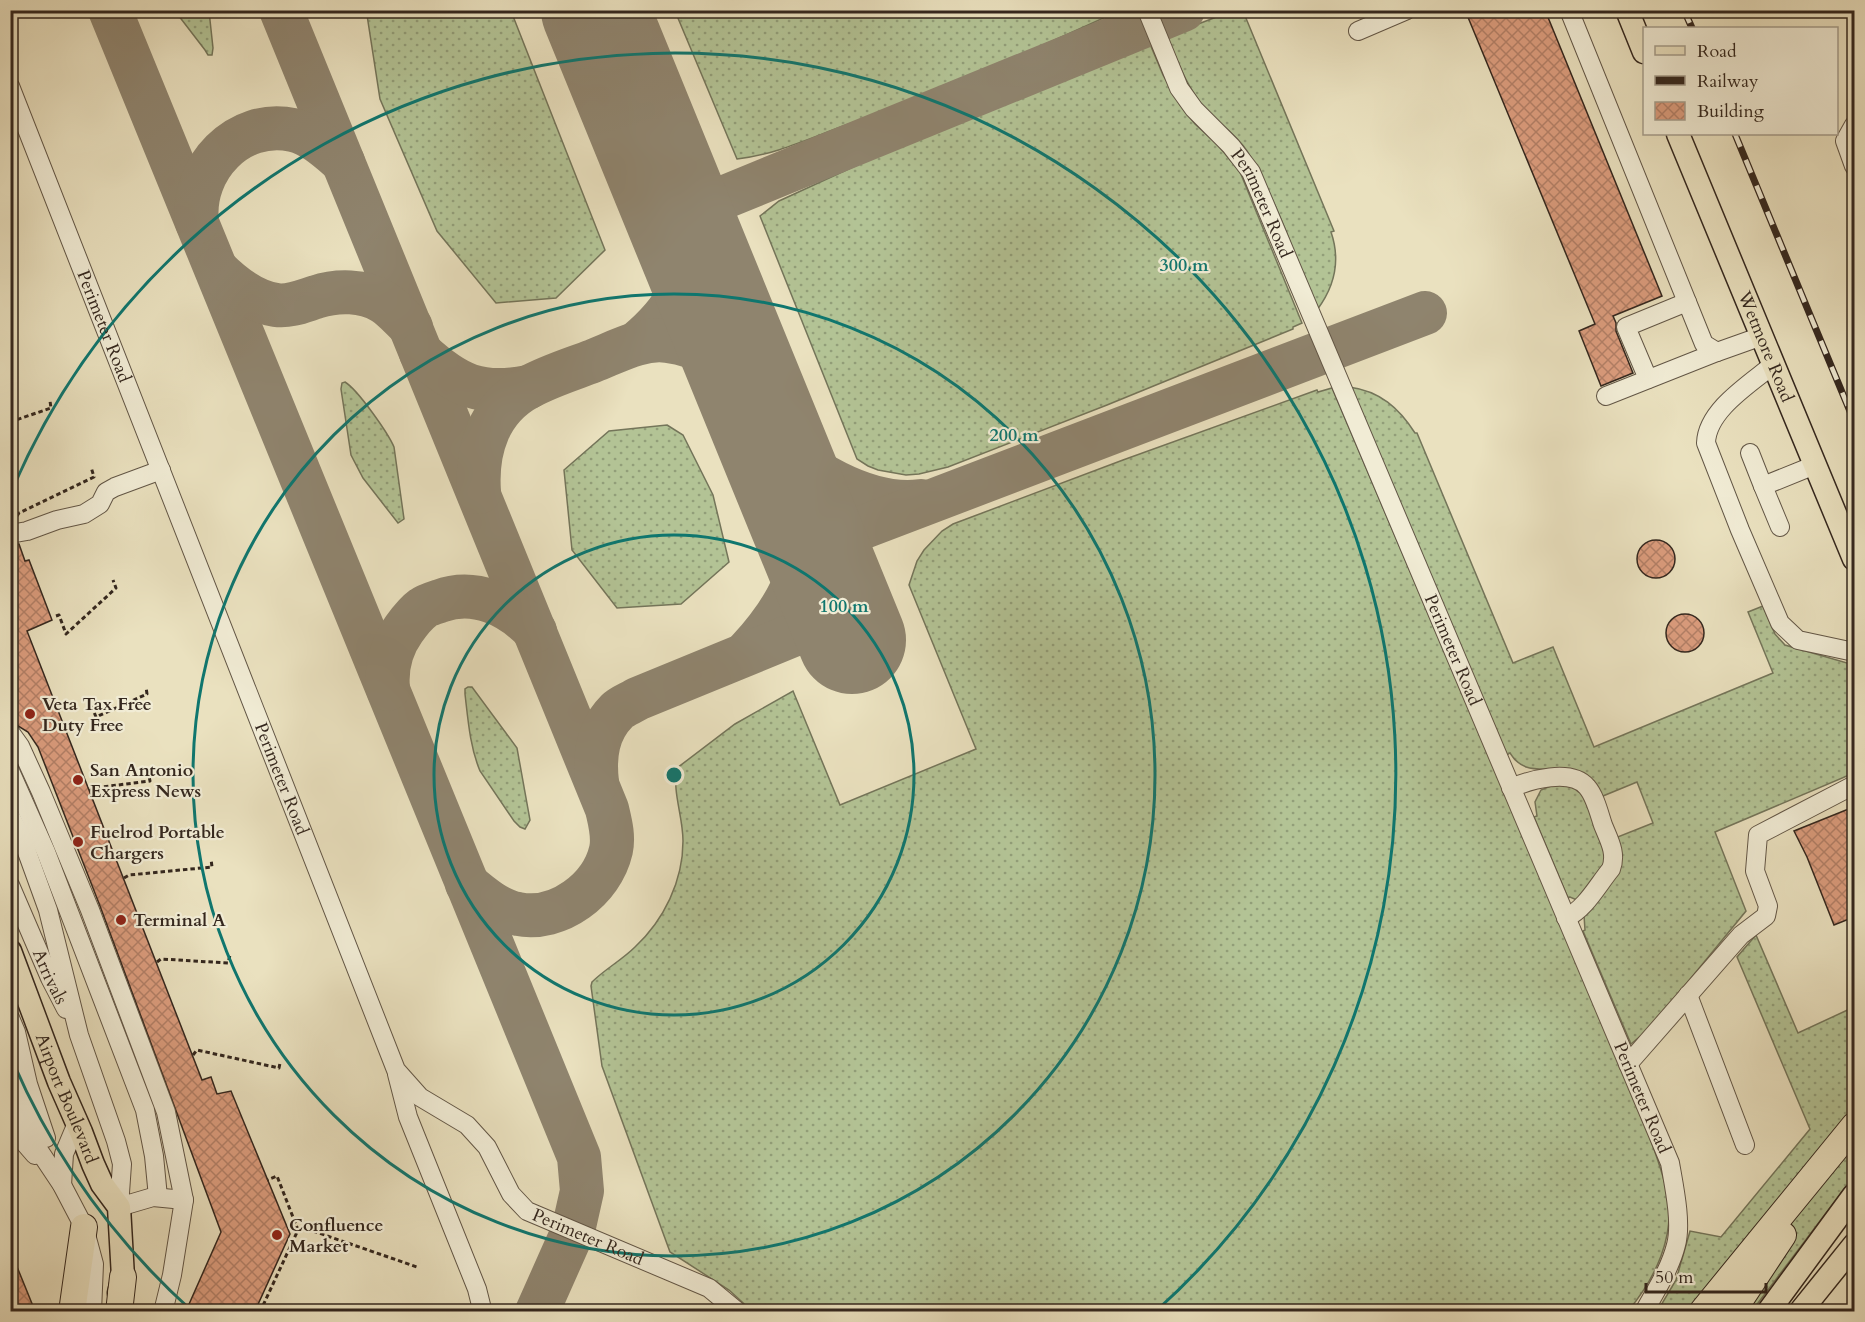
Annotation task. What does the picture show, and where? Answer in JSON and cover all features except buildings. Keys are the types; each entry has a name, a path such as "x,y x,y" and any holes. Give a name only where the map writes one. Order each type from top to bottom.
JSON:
{"highway":[{"path":"1702,1311 1851,1130"},
{"path":"1732,1311 1851,1130"},
{"path":"72,1311 84,1227"},
{"path":"117,1311 123,1277"}],"main road":[{"path":"1628,10 1643,49"},
{"name":"Wetmore Road","path":"1678,135 1854,559"},
{"name":"Airport Boulevard","path":"10,951 59,1082 102,1185 119,1208"},
{"path":"1768,1311 1854,1195"},
{"path":"119,1208 123,1277"},
{"path":"1800,1311 1854,1245"}],"street":[{"name":"Perimeter Road","path":"1147,10 1179,88 1194,109 1231,146 1251,172 1670,1163 1677,1201 1677,1244 1664,1278 1644,1311"},
{"path":"1358,31 1407,10"},
{"path":"1569,10 1704,344 1717,352"},
{"name":"Perimeter Road","path":"10,86 396,1070 420,1097 467,1125 488,1147 511,1194 527,1211 709,1288 738,1311"},
{"path":"1854,125 1845,141 1854,166"},
{"path":"1648,380 1626,327 1687,302"},
{"path":"1606,396 1762,336"},
{"path":"1774,364 1721,409 1707,431 1706,443 1780,623 1798,640 1854,652"},
{"path":"1750,453 1780,527"},
{"path":"1763,486 1815,465"},
{"path":"13,527 27,531 57,520 84,514 100,504 106,492 161,470"},
{"path":"10,732 20,746 41,792 90,910 166,1112 184,1200 172,1275 163,1311"},
{"path":"10,771 46,852 145,1110 154,1156 158,1197"},
{"path":"1511,788 1537,779 1565,778 1587,786 1592,795 1611,844 1614,855 1613,863 1611,869 1583,905 1566,918"},
{"path":"1628,1064 1741,935 1766,916 1768,906 1755,871 1758,835 1854,785"},
{"path":"10,815 23,841 48,910 79,1035 122,1164 119,1208 158,1197 184,1200"},
{"name":"Arrivals","path":"10,885 50,978 79,1035"},
{"path":"1688,995 1745,1145"},
{"path":"10,1018 16,1032 28,1084 62,1185"},
{"path":"396,1070 408,1117 477,1289 481,1305 479,1311"},
{"path":"10,1077 38,1149 62,1185 84,1227 94,1264 92,1311"},
{"path":"10,1120 15,1132 62,1185"},
{"path":"62,1185 64,1154 77,1123"}],"path":[{"path":"10,422 51,408 50,401"},
{"path":"13,527 19,513 94,477 91,467"},
{"path":"56,616 59,615 66,634 116,588 113,580"},
{"path":"87,703 90,702 96,717 147,694 147,687"},
{"path":"90,791 94,788 150,781 149,776"},
{"path":"124,878 129,875 212,867 212,859"},
{"path":"157,962 161,959 228,963 230,955"},
{"path":"193,1055 197,1050 279,1068 280,1063"},
{"path":"260,1311 263,1299 298,1230 277,1176 267,1180"},
{"path":"298,1230 313,1231 417,1267"}],"green space":[{"path":"374,10 511,11 605,250 556,298 496,303 437,231 380,99 367,15"},
{"path":"175,11 209,11 212,55 208,55"},
{"path":"675,11 1119,11 915,99 792,145 765,154 737,159"},
{"path":"1232,11 1243,11 1334,231 1331,232 1336,253 1334,273 1328,292 1317,310 1285,229 1257,169 1243,145 1208,112 1195,95 1167,36"},
{"path":"1150,44 1163,75 1180,105 1240,172 1302,323 1293,329 1107,405 948,467 906,475 878,470 857,459 760,216 779,201 890,150"},
{"path":"345,382 372,412 394,447 404,519 398,523 363,478 351,455 341,389 342,383"},
{"path":"1349,387 1370,392 1388,402 1417,433 1513,663 1553,647 1594,747 1773,673 1748,612 1763,606 1775,634 1785,645 1854,665 1854,773 1715,832 1746,911 1650,1028 1631,1044 1583,931 1585,930 1584,915 1615,838 1653,823 1637,782 1598,798 1569,773 1530,768 1516,761 1510,753 1507,755"},
{"path":"1332,388 1641,1113 1655,1152 1667,1192 1668,1225 1661,1256 1647,1285 1628,1311 752,1311 729,1290 670,1252 602,1066 592,982 630,952 655,925 670,899 680,871 683,841 676,786 677,768 735,724 793,691 840,805 976,749 909,585 917,561 942,531 953,524 1123,460 1317,390 1318,392"},
{"path":"667,425 683,435 713,495 729,562 681,604 617,608 572,550 564,470 609,431"},
{"path":"472,687 517,748 530,820 525,829 514,821 480,771 468,723 465,689"},
{"path":"1558,783 1581,790 1609,857 1577,900 1568,898 1534,817 1537,816 1535,802 1541,790"},
{"path":"1756,935 1798,1033 1854,1007 1854,1176 1752,1311 1657,1312 1676,1280 1690,1231 1721,1237 1810,1129 1737,957"}],"taxiway":[{"path":"110,10 579,1157 582,1191 573,1231 537,1312"},
{"path":"281,10 607,809 612,845 606,864 588,889 563,908 549,913 518,914 504,910 467,884"},
{"path":"655,156 673,184 687,196 707,201 720,199 1183,10"},
{"path":"197,222 197,202 210,166 237,140 254,132 273,128 300,132 320,143 343,162"},
{"path":"637,343 663,318 678,294 685,266 685,230"},
{"path":"217,270 243,292 276,305 291,304 333,293 350,292 367,295 387,304 411,327"},
{"path":"814,546 1425,313"},
{"path":"479,492 483,445 495,418 515,396 553,376 639,343 658,340 681,343 713,356 749,387"},
{"path":"421,353 446,374 470,386 497,390 529,387"},
{"path":"766,429 797,458 836,483 879,498 901,502 921,501"},
{"path":"748,651 772,622 791,590 802,556 803,518"},
{"path":"388,689 389,665 396,643 415,615 431,604 453,597 491,601 515,614 535,631"},
{"path":"597,782 598,744 610,719 621,708 637,699 842,615"}],"runway":[{"path":"595,10 852,640"}],"railway":[{"path":"1684,10 1692,27"},
{"path":"1735,135 1854,421"}],"place":[{"name":"Veta Tax Free Duty Free","path":"30,714"},
{"name":"San Antonio Express News","path":"78,780"},
{"name":"Fuelrod Portable Chargers","path":"78,842"},
{"name":"Terminal A","path":"121,920"},
{"name":"Confluence Market","path":"277,1235"}]}
